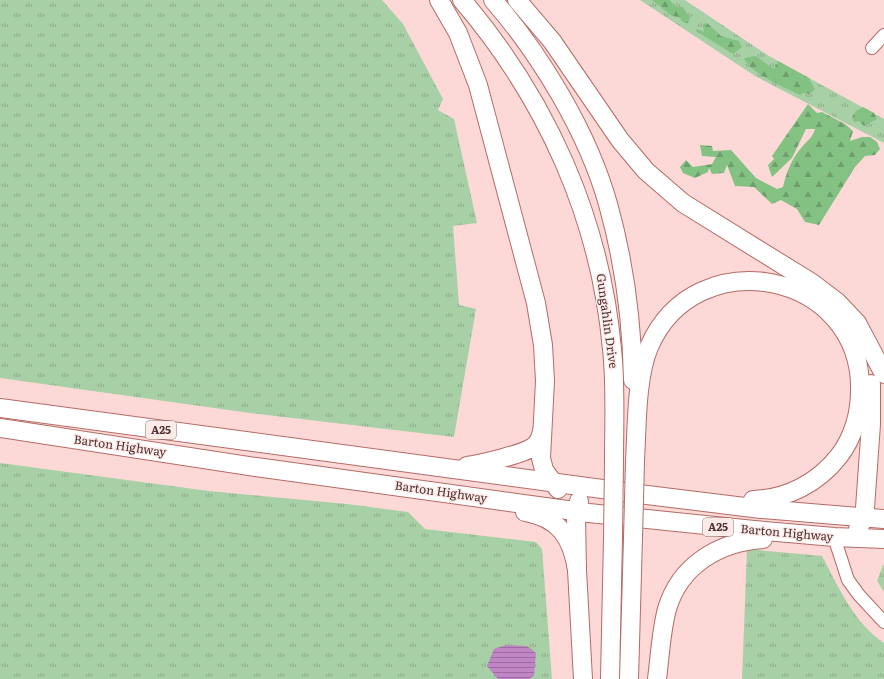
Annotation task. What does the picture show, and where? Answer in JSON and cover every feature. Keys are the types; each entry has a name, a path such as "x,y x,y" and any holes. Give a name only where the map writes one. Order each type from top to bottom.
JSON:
{"highway":[{"path":"440,0 458,33 478,85 530,278 539,318 545,365 544,425 541,458 544,470 561,493 577,506"},
{"name":"Gungahlin Drive","path":"462,0 499,45 536,104 568,170 594,243 602,278 612,342 614,390 610,679"},
{"name":"Gungahlin Drive","path":"493,0 514,24 538,58 576,126 607,203 624,281 631,340 634,461 629,679"},
{"path":"517,0 552,41 576,73 634,157 662,186 703,217 812,283 839,305 857,323 884,374"},
{"path":"634,461 641,376 645,357 653,338 665,320 694,296 714,287 733,282 754,280 780,284 804,294 819,304 834,318 845,334 852,348 859,372 861,386 859,405 855,425 848,441 838,458 821,475 793,492 762,500 744,500 677,492 646,495"},
{"path":"837,537 853,534 864,518 871,424 871,376 863,347 839,305"},
{"name":"Barton Highway","path":"0,408 646,495 761,509 884,519"},
{"path":"452,469 481,464 532,448 538,441 544,425"},
{"name":"Barton Highway","path":"0,428 256,467 577,506 630,518 837,537 884,539"},
{"path":"256,467 354,485 538,515 554,523 567,537 574,554 577,570"},
{"path":"582,679 577,570 577,506 585,494 599,488"},
{"path":"657,679 668,608 676,587 697,563 714,551 734,543 807,534"}],"street":[{"path":"872,48 884,35"},
{"path":"837,537 848,580 859,595 884,622"}],"green space":[{"path":"0,0 382,0 403,24 443,99 438,110 454,119 477,223 453,226 459,305 476,309 454,437 250,413 0,378"},
{"path":"640,0 685,0 769,56 884,119 884,143 755,76"},
{"path":"652,0 669,0 677,7 683,7 690,18 688,23 684,23 679,17 672,16"},
{"path":"707,23 721,36 739,41 742,47 733,54 696,31 696,29 704,32 703,24"},
{"path":"756,56 772,68 775,68 778,61 809,78 815,89 810,94 803,93 800,95 768,79 752,69 744,58"},
{"path":"808,104 817,113 822,112 845,124 853,131 850,141 862,137 870,137 877,142 880,149 875,155 865,156 855,167 819,225 805,222 797,209 781,200 772,204 754,187 735,186 727,165 724,173 712,174 709,168 708,172 695,178 683,173 680,167 686,160 693,167 712,164 716,157 702,156 700,145 712,146 713,151 731,150 756,178 777,189 783,187 792,161 798,151 811,137 815,129 806,129 792,158 772,177 768,165 774,159 772,156"},
{"path":"863,107 874,113 877,119 864,126 859,121 854,122 852,117 856,111"},
{"path":"0,463 209,491 347,504 408,512 425,529 536,542 542,549 552,679 0,679"},
{"path":"747,549 822,556 848,604 873,635 884,643 884,679 742,679"},
{"path":"884,565 884,592 877,581"}],"shaded area":[{"path":"506,645 527,646 536,653 534,676 529,679 498,679 487,666 494,649"}]}
